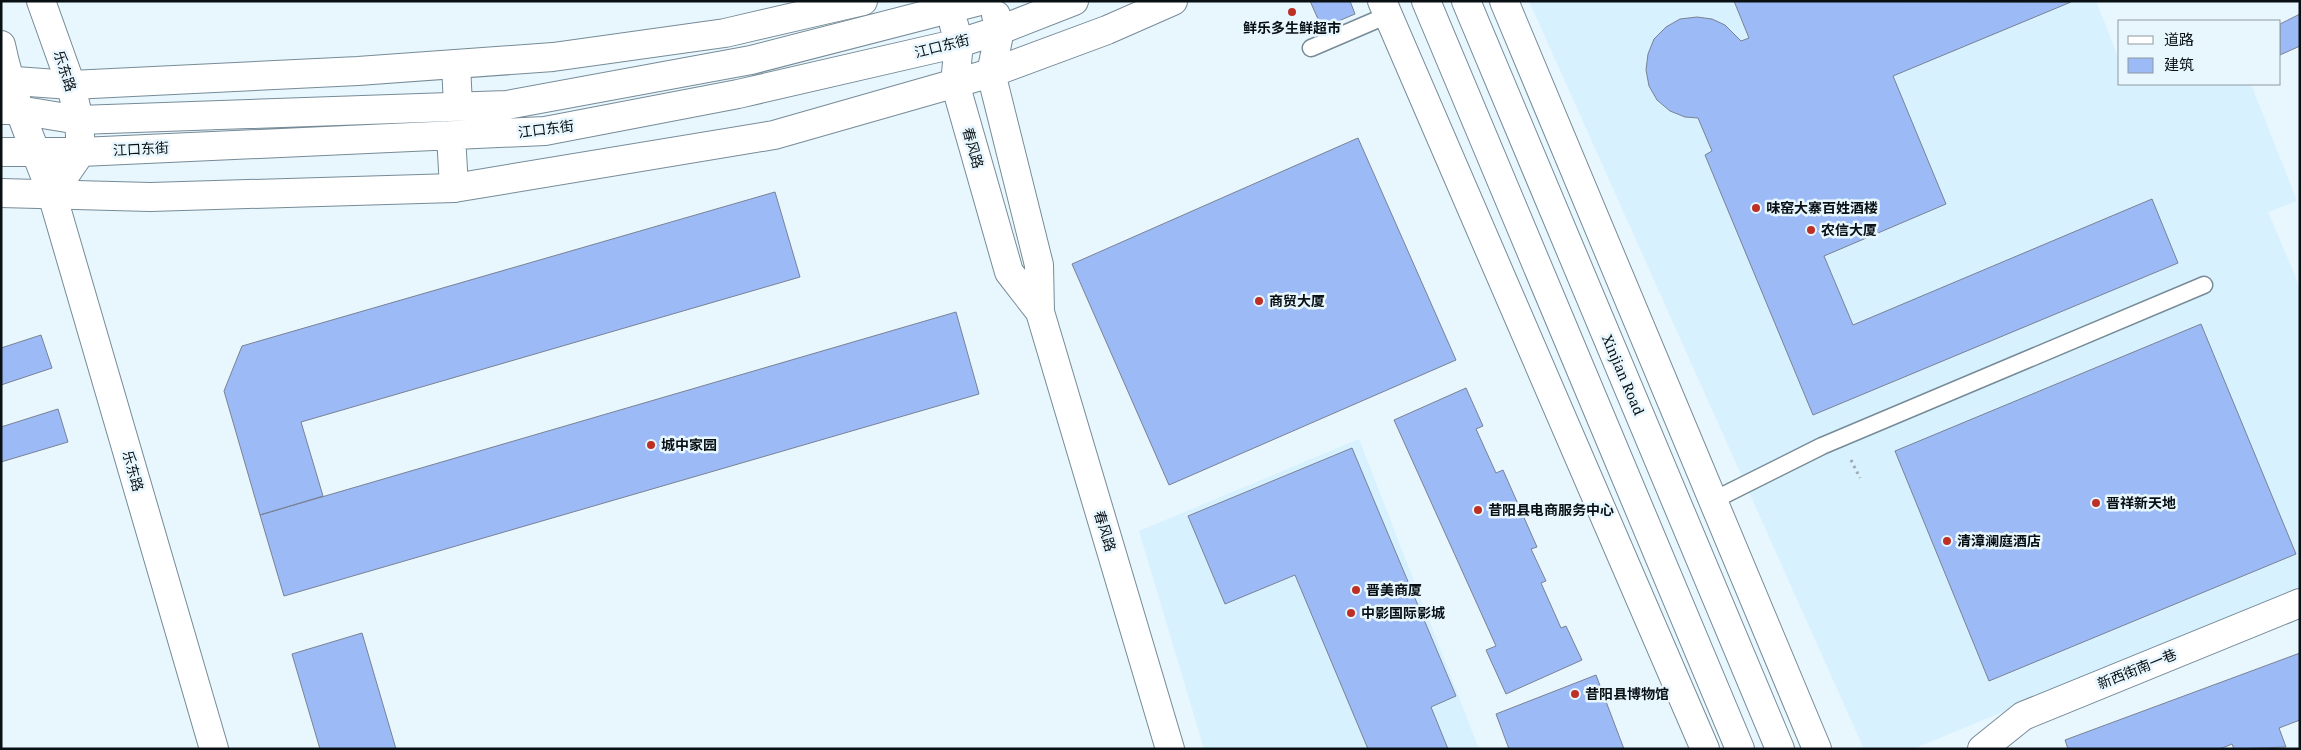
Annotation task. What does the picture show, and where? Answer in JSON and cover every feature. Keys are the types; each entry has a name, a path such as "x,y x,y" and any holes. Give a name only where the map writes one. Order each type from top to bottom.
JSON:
{"main road":[{"name":"乐东路","path":"41,1 71,85 79,120 81,152"},
{"path":"5,80 71,85 358,71 553,57 725,33 863,1"},
{"path":"10,110 79,120 507,105 751,60 949,6 980,1"},
{"name":"春风路","path":"992,1 1000,30 991,73 1039,265 1040,312 1170,749"},
{"name":"江口东街","path":"1,152 81,152 545,131 738,94 959,42 1000,30 1074,1"},
{"path":"1,194 150,197 454,188 774,135 991,73 1107,30 1173,1"},
{"path":"1426,1 1740,749"},
{"name":"Xinjian Road","path":"1466,1 1780,749"},
{"path":"1504,1 1817,749"},
{"name":"春风路","path":"949,6 959,42 955,83 1009,272 1040,312"},
{"path":"1385,8 1705,749"},
{"name":"乐东路","path":"1,45 10,110 36,152 52,194 214,749"},
{"path":"456,64 458,106"},
{"path":"451,135 454,188"},
{"path":"52,194 81,152"},
{"name":"新西街南一巷","path":"1982,749 2023,716 2300,603"}],"lane":[{"path":"1312,48 1385,8"},
{"path":"1714,500 1822,446 2204,285"}],"shaded area":[{"path":"1529,1 2096,1 2118,57 2118,85 2251,85 2297,201 2268,212 2300,287 2300,589 1913,749 1864,749"},
{"path":"1359,439 1479,749 1204,749 1139,531"}],"building":[{"path":"1310,1 1350,1 1355,14 1322,28"},
{"name":"农信大厦","path":"1734,1 2071,2 1893,76 1946,204 1824,256 1853,325 2152,199 2178,263 1813,415 1705,155 1712,151 1698,118 1685,117 1670,111 1657,100 1649,86 1646,70 1648,54 1654,39 1666,27 1680,19 1697,17 1712,19 1725,25 1741,41 1749,38"},
{"path":"2300,14 2300,46 2281,55 2281,24"},
{"name":"商贸大厦","path":"1358,138 1456,360 1169,485 1072,264"},
{"path":"775,192 800,277 301,422 323,496 260,515 224,391 242,346"},
{"name":"城中家园","path":"956,312 979,394 284,596 260,515"},
{"name":"晋祥新天地","path":"2201,324 2296,554 1989,681 1895,451"},
{"path":"41,335 52,368 1,385 1,348"},
{"name":"昔阳县电商服务中心","path":"1466,388 1483,426 1476,429 1496,473 1503,470 1537,547 1531,549 1546,581 1541,583 1561,628 1566,626 1582,660 1506,694 1486,650 1496,646 1394,420"},
{"path":"58,409 68,442 1,462 1,427"},
{"name":"晋美商厦","path":"1352,448 1456,696 1431,707 1448,749 1368,749 1295,575 1225,604 1188,516"},
{"path":"362,633 396,749 320,749 292,654"},
{"path":"2300,653 2300,720 2279,728 2286,747 2234,749 2232,744 2220,749 2068,749 2065,740"},
{"name":"昔阳县博物馆","path":"1596,675 1624,749 1509,749 1496,714"}],"place":[{"name":"鲜乐多生鲜超市","path":"1292,12"},
{"name":"味窑大寨百姓酒楼","path":"1756,208"},
{"name":"农信大厦","path":"1811,230"},
{"name":"商贸大厦","path":"1259,301"},
{"name":"城中家园","path":"651,445"},
{"name":"晋祥新天地","path":"2096,503"},
{"name":"昔阳县电商服务中心","path":"1478,510"},
{"name":"清漳澜庭酒店","path":"1947,541"},
{"name":"晋美商厦","path":"1356,590"},
{"name":"中影国际影城","path":"1351,613"},
{"name":"昔阳县博物馆","path":"1575,694"}]}
